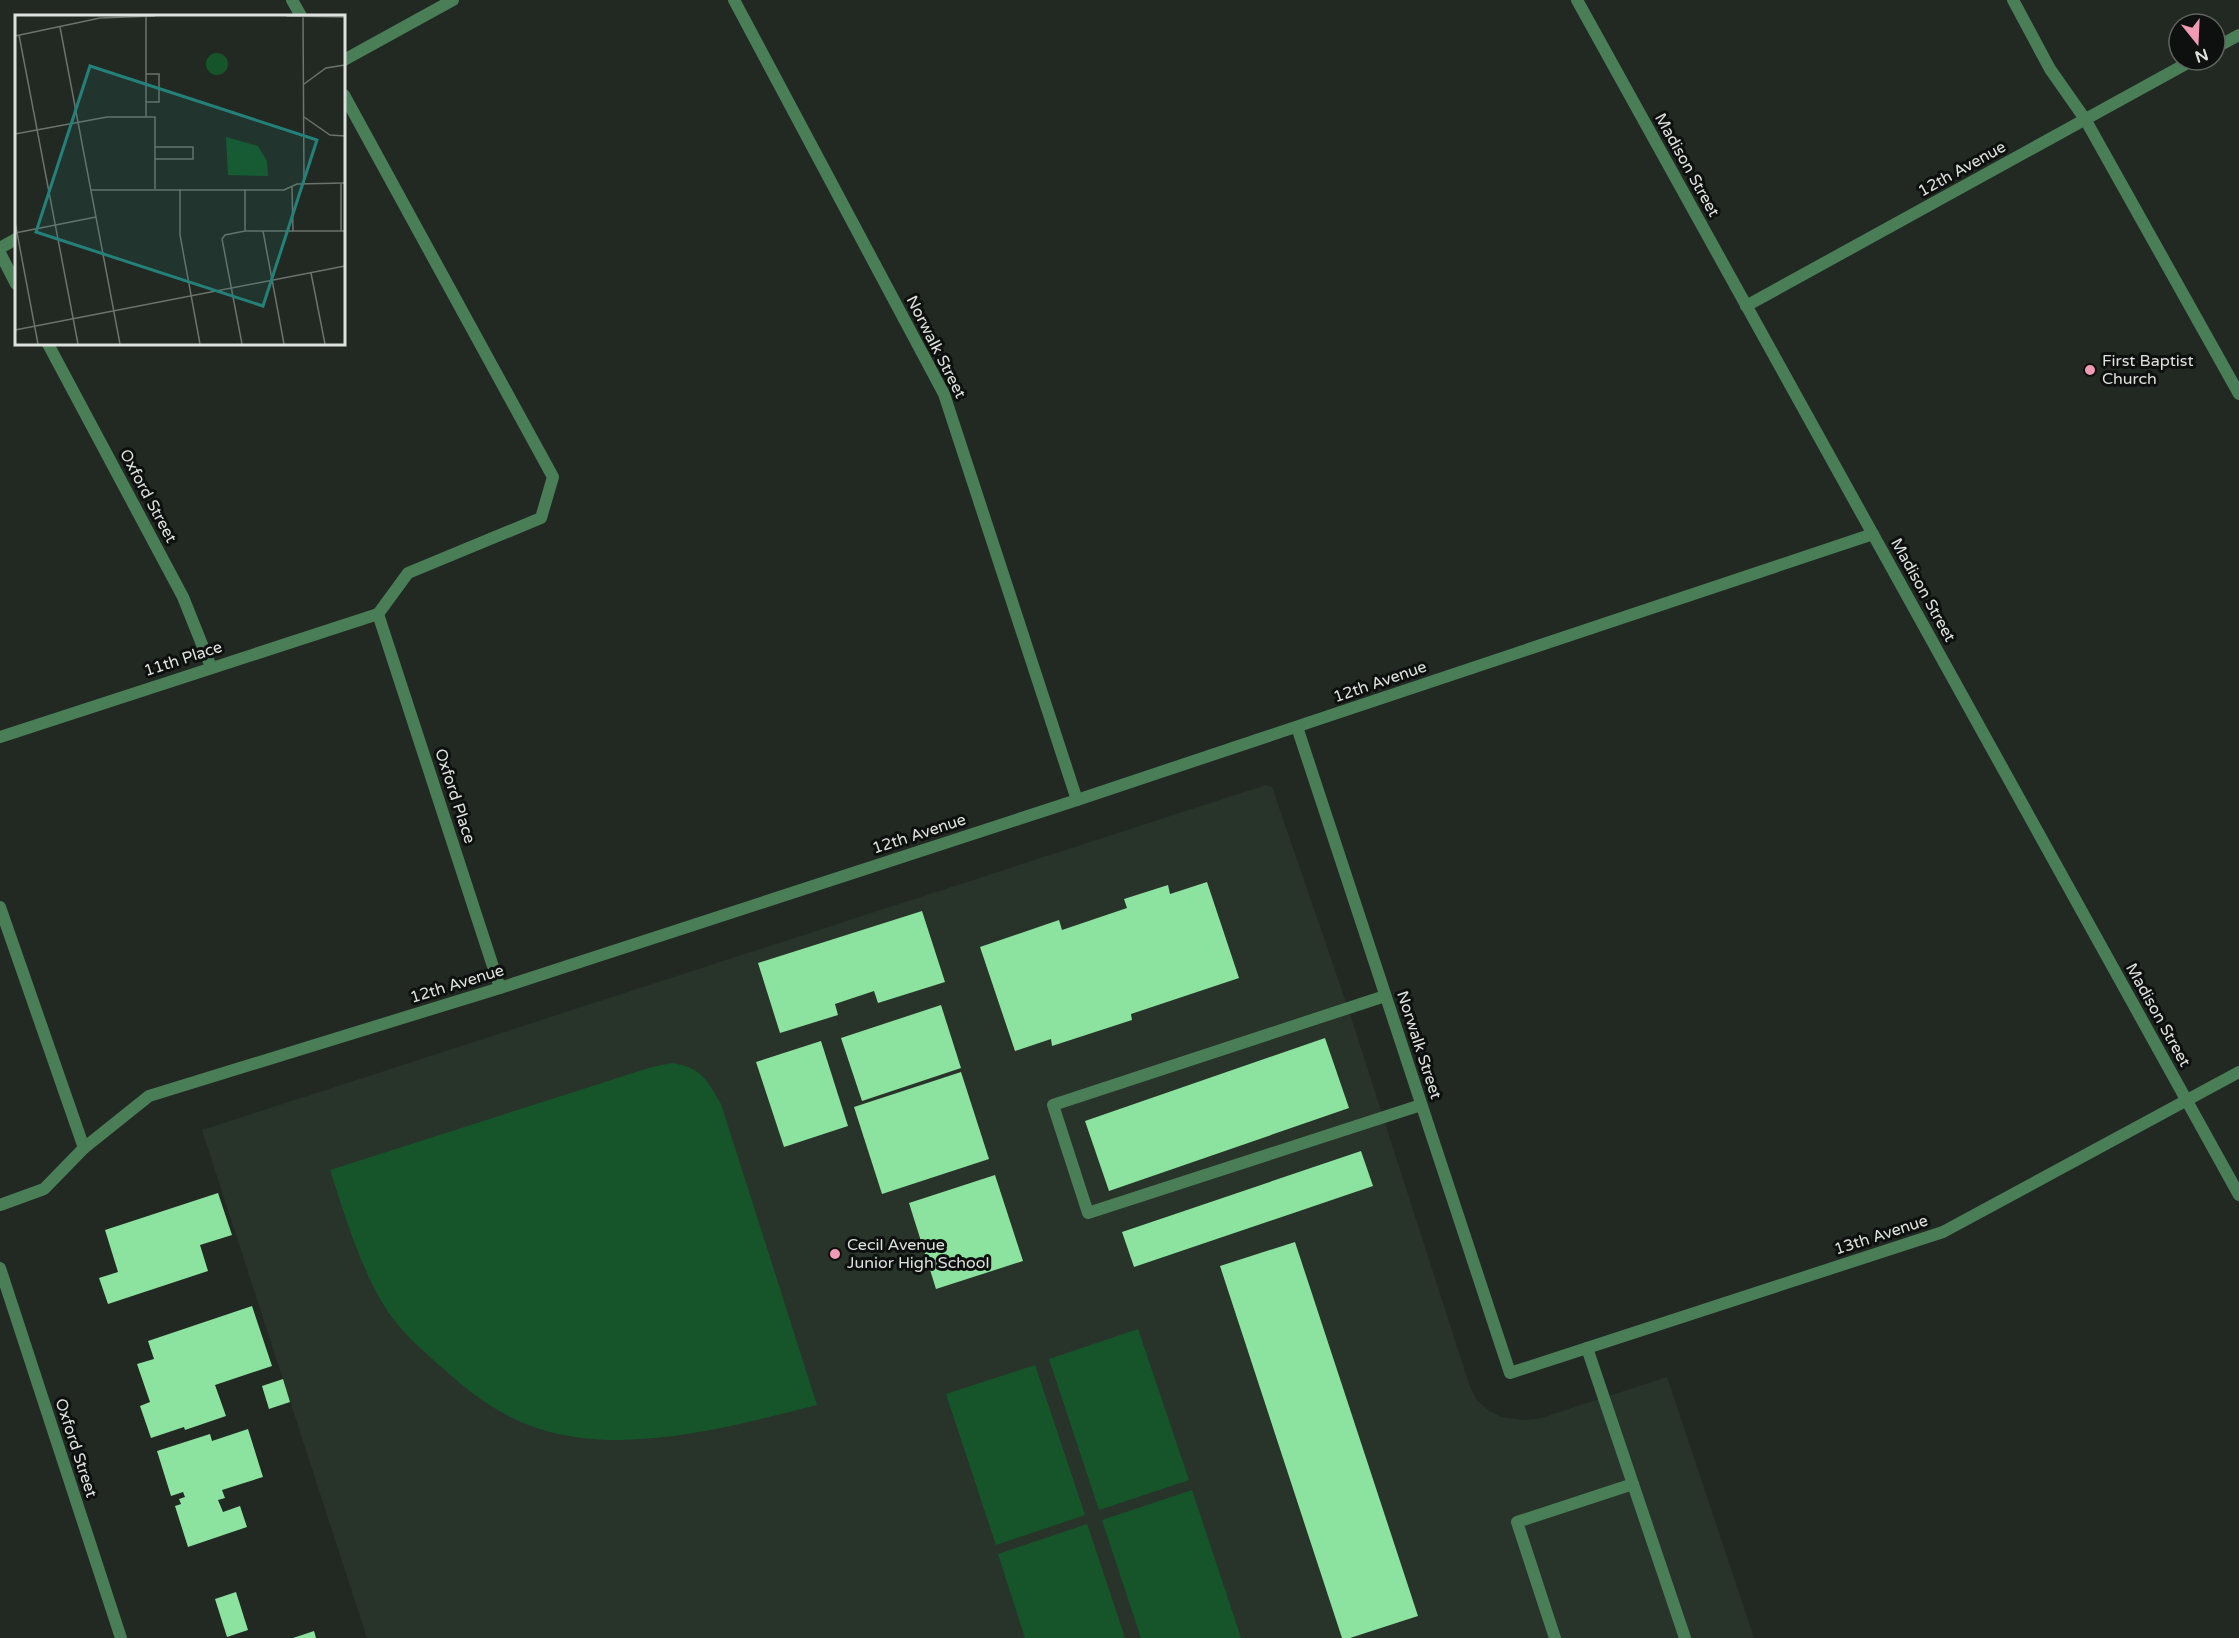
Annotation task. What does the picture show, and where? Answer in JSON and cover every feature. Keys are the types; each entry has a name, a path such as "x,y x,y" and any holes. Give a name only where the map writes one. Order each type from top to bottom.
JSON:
{"street":[{"path":"292,0 300,15"},
{"path":"345,59 453,0"},
{"name":"Norwalk Street","path":"734,0 944,394 1077,800"},
{"name":"Madison Street","path":"1577,0 2239,1196"},
{"path":"2013,0 2050,69 2085,119 2239,394"},
{"name":"12th Avenue","path":"1746,306 2171,72"},
{"path":"345,96 553,477 541,518 408,573 378,614"},
{"path":"0,248 15,240"},
{"path":"0,253 15,282"},
{"name":"Oxford Street","path":"49,345 183,597 212,667"},
{"name":"12th Avenue","path":"0,1204 44,1189 84,1148 149,1096 500,988 1077,800 1873,534"},
{"name":"11th Place","path":"0,737 378,614"},
{"name":"Oxford Place","path":"378,614 500,988"},
{"name":"Norwalk Street","path":"1297,727 1510,1373"},
{"path":"0,908 84,1148"},
{"path":"1385,996 1053,1105 1088,1213 1421,1104"},
{"name":"13th Avenue","path":"1510,1373 1943,1232 2239,1072"},
{"name":"Oxford Street","path":"0,1268 120,1638"},
{"path":"1587,1348 1684,1638"},
{"path":"1555,1638 1517,1521 1633,1484"}],"shaded area":[{"name":"Cecil Avenue Junior High School","path":"1266,785 1272,787 1348,1008 1470,1387 1477,1400 1488,1410 1501,1417 1523,1420 1538,1419 1667,1377 1754,1638 367,1638 202,1130"}],"green space":[{"path":"672,1063 690,1068 702,1076 721,1104 817,1405 741,1424 660,1438 619,1440 579,1437 541,1429 505,1414 475,1395 420,1347 395,1321 382,1302 366,1270 330,1170 652,1067"},
{"path":"1138,1329 1189,1480 1099,1510 1049,1359"},
{"path":"1035,1365 1085,1515 996,1545 946,1394"},
{"path":"1192,1490 1241,1638 1141,1638 1102,1520"},
{"path":"1087,1524 1125,1638 1025,1638 998,1554"}],"building":[{"path":"1207,882 1239,978 1131,1014 1132,1020 1052,1046 1051,1039 1015,1051 980,947 1059,920 1062,930 1127,908 1124,899 1168,885 1170,894"},
{"path":"922,911 945,982 878,1003 874,991 835,1004 838,1015 780,1033 758,963"},
{"path":"941,1005 961,1068 862,1101 841,1038"},
{"path":"1325,1038 1349,1108 1109,1191 1085,1121"},
{"path":"821,1041 848,1126 784,1147 756,1062"},
{"path":"961,1072 989,1159 882,1194 854,1107"},
{"path":"1361,1151 1373,1186 1134,1267 1122,1232"},
{"path":"995,1175 1023,1261 936,1289 909,1203"},
{"path":"218,1193 232,1235 200,1245 208,1271 108,1304 99,1278 118,1272 105,1230"},
{"path":"1295,1242 1418,1616 1350,1638 1342,1638 1220,1266"},
{"path":"252,1306 272,1366 215,1385 226,1416 185,1430 184,1427 151,1438 140,1406 150,1402 137,1364 154,1359 148,1341"},
{"path":"283,1379 290,1402 269,1409 262,1386"},
{"path":"248,1429 263,1477 222,1490 225,1498 218,1500 223,1512 240,1506 247,1527 188,1547 175,1506 181,1504 179,1499 185,1497 183,1492 171,1496 157,1451 210,1434 212,1441"},
{"path":"236,1592 248,1630 227,1637 215,1599"},
{"path":"314,1631 316,1638 293,1638"}],"place":[{"name":"First Baptist Church","path":"2090,370"},
{"name":"Cecil Avenue Junior High School","path":"835,1254"}]}
